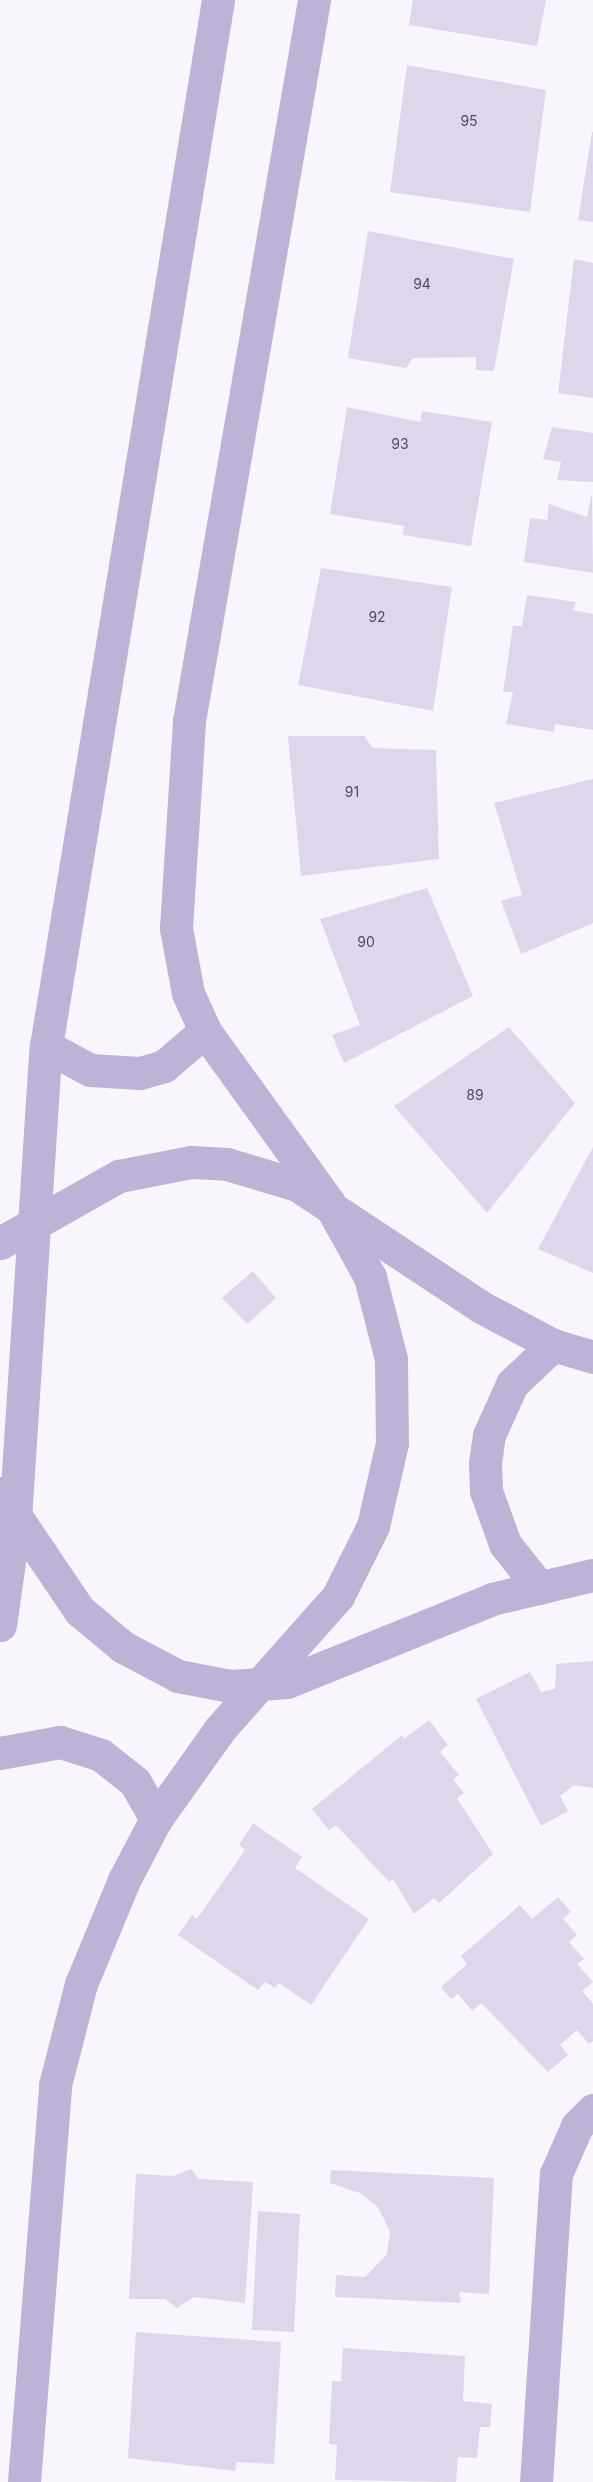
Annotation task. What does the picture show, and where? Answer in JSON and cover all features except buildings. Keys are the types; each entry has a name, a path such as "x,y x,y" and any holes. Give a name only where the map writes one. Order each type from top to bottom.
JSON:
{"street":[{"path":"0,1625 46,1046 218,0"},
{"path":"24,2482 55,2085 99,1934 156,1819 260,1684 315,1628 358,1562 385,1485 392,1443 393,1391 382,1317 352,1238 205,1032 188,993 176,928 189,721 314,0"},
{"path":"46,1046 90,1070 140,1073 164,1066 205,1032"},
{"path":"0,1243 32,1229 119,1176 191,1162 263,1172 329,1203 481,1307 553,1345 593,1357"},
{"path":"540,1588 501,1536 486,1491 485,1463 489,1435 512,1384 553,1345"},
{"path":"8,1506 80,1611 123,1647 178,1677 230,1686 286,1682 389,1637 540,1588 593,1575"},
{"path":"0,1753 60,1742 101,1755 135,1782 156,1819"},
{"path":"536,2482 556,2174 578,2126 593,2110"}]}
